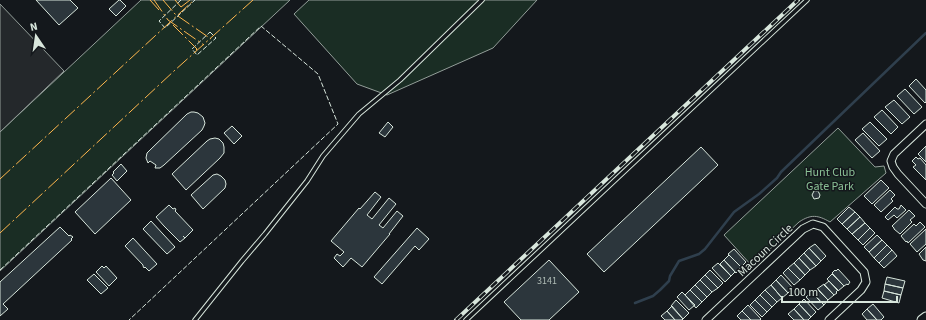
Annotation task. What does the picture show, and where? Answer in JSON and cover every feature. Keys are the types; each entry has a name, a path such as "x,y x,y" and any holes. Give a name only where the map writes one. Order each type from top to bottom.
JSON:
{"street":[{"path":"926,124 894,154 891,161 898,174 926,204"},
{"name":"Macoun Circle","path":"706,320 803,229 812,224 823,227 864,272 866,282 861,290 829,320"},
{"path":"922,320 926,317"}],"lane":[{"path":"195,320 302,187 323,156 358,114 400,80 482,0"},
{"path":"466,320 807,0"}],"green space":[{"path":"141,0 290,0 0,271 0,132"},
{"path":"309,0 537,0 493,48 387,95 357,84 294,14"},
{"name":"Hunt Club Gate Park","path":"838,128 875,167 884,166 886,173 830,222 814,216 799,222 752,266 724,235"}],"shaded area":[{"path":"0,4 64,71 0,132"}],"building":[{"path":"36,0 70,0 78,8 59,25"},
{"path":"119,0 126,6 116,16 109,9"},
{"path":"916,79 926,90 925,103 909,86"},
{"path":"905,89 922,107 914,114 897,96"},
{"path":"894,100 910,117 902,124 885,107"},
{"path":"882,110 898,127 891,134 874,117"},
{"path":"191,112 198,113 203,117 205,123 202,130 160,168 155,168 156,165 150,161 148,163 146,158 147,153 187,114"},
{"path":"388,122 393,127 385,137 379,133"},
{"path":"870,122 887,139 879,146 862,129"},
{"path":"232,126 242,136 234,144 224,133"},
{"path":"863,133 880,151 872,158 855,140"},
{"path":"215,138 219,139 223,143 224,153 186,190 172,174 207,141"},
{"path":"926,146 926,162 918,154"},
{"path":"701,147 718,165 604,272 587,254"},
{"path":"916,157 918,159 920,158 926,165 926,180 913,167 916,165 912,161"},
{"path":"121,164 127,171 117,181 112,175"},
{"path":"217,174 225,180 225,188 203,209 191,195 213,175"},
{"path":"111,178 131,200 95,234 75,212"},
{"path":"881,180 889,188 872,204 864,196"},
{"path":"890,190 895,195 891,199 893,201 881,212 874,205"},
{"path":"814,191 818,191 820,195 819,198 814,199 812,195"},
{"path":"375,192 381,197 367,215 372,219 389,198 396,204 379,225 383,228 397,211 403,216 362,267 351,258 343,267 334,258 337,254 340,256 344,252 331,241 359,208 360,209"},
{"path":"169,205 173,209 175,208 175,211 193,230 180,242 156,217"},
{"path":"901,205 906,210 897,218 894,215 888,220 885,217 895,207 899,209"},
{"path":"849,207 855,212 842,224 837,219"},
{"path":"909,210 915,216 910,220 912,222 900,234 892,226"},
{"path":"855,212 860,217 847,229 842,224"},
{"path":"860,217 865,223 852,234 847,229"},
{"path":"151,221 175,247 167,254 143,229"},
{"path":"920,222 925,227 908,243 907,241 906,242 901,236 914,224 916,226"},
{"path":"865,223 870,228 858,240 852,234"},
{"path":"60,227 69,236 70,235 73,237 71,239 72,240 3,304 8,309 0,316 0,282"},
{"path":"417,228 429,239 419,250 415,246 382,284 374,277"},
{"path":"870,228 875,233 863,245 858,240"},
{"path":"926,229 926,244 917,252 910,244"},
{"path":"877,235 882,240 869,252 864,247"},
{"path":"133,238 157,264 149,271 145,267 144,268 143,265 125,246"},
{"path":"882,240 887,245 874,258 869,252"},
{"path":"815,244 826,256 821,261 809,248"},
{"path":"887,245 892,250 879,263 874,258"},
{"path":"926,247 926,261 923,260 919,254"},
{"path":"809,248 821,261 816,266 804,253"},
{"path":"734,249 746,262 741,267 728,254"},
{"path":"892,250 897,256 884,268 879,263"},
{"path":"804,253 816,266 810,270 799,258"},
{"path":"729,255 741,267 736,273 724,260"},
{"path":"799,258 810,270 805,275 794,263"},
{"path":"549,260 579,292 549,320 521,320 504,302"},
{"path":"724,260 735,272 731,276 720,264"},
{"path":"718,263 731,276 725,282 712,268"},
{"path":"794,263 805,275 800,280 788,268"},
{"path":"102,266 104,268 106,266 117,278 109,286 96,272"},
{"path":"788,268 800,280 794,285 783,273"},
{"path":"838,269 850,282 848,285 847,284 844,286 832,273"},
{"path":"710,270 723,283 718,288 705,275"},
{"path":"94,274 108,288 101,294 87,280"},
{"path":"832,274 844,286 838,291 827,279"},
{"path":"705,275 718,288 712,292 700,280"},
{"path":"781,275 793,288 788,293 776,280"},
{"path":"887,277 905,281 903,288 885,284"},
{"path":"700,280 712,292 707,297 695,285"},
{"path":"776,280 788,293 782,298 771,285"},
{"path":"829,281 838,290 834,295 824,285"},
{"path":"824,284 834,295 828,300 817,289"},
{"path":"885,284 903,288 901,295 884,291"},
{"path":"695,285 707,297 702,302 690,290"},
{"path":"771,285 782,298 777,302 765,290"},
{"path":"818,289 828,300 824,305 813,294"},
{"path":"690,290 702,302 696,308 685,295"},
{"path":"765,290 777,302 772,307 760,295"},
{"path":"884,291 901,295 899,303 882,298"},
{"path":"682,292 695,305 689,310 677,297"},
{"path":"812,292 824,305 818,310 806,297"},
{"path":"760,295 772,307 767,312 755,300"},
{"path":"804,299 816,312 811,317 799,304"},
{"path":"676,300 689,313 683,319 671,306"},
{"path":"755,300 767,312 762,317 750,305"},
{"path":"799,304 811,317 808,320 804,320 794,309"},
{"path":"873,304 884,317 881,320 877,320 867,309"},
{"path":"748,305 761,319 760,320 751,320 742,311"},
{"path":"672,306 683,319 682,320 675,320 667,311"},
{"path":"794,309 804,320 794,320 788,314"},
{"path":"867,309 877,320 867,320 862,314"},
{"path":"667,311 675,320 665,320 661,316"},
{"path":"742,311 751,320 741,320 737,316"}],"waterway":[{"path":"635,303 653,296 660,290 669,281 670,276 679,261 699,254 705,249 734,212 759,194 777,178 781,172 926,33"}],"railway":[{"path":"456,320 798,0"}],"fence":[{"path":"181,0 159,21 165,28 195,0"},
{"path":"0,270 261,26 318,74 338,124 129,320"},
{"path":"210,32 216,38 197,55 192,49 210,32"}],"power":[{"path":"150,0 159,10"},
{"path":"154,0 168,20 204,45"},
{"path":"163,0 175,14 211,39"},
{"path":"175,0 181,7"},
{"path":"181,7 190,0"},
{"path":"0,179 194,0"},
{"path":"0,233 174,71 253,0"},
{"path":"173,25 197,49 196,50"}]}
